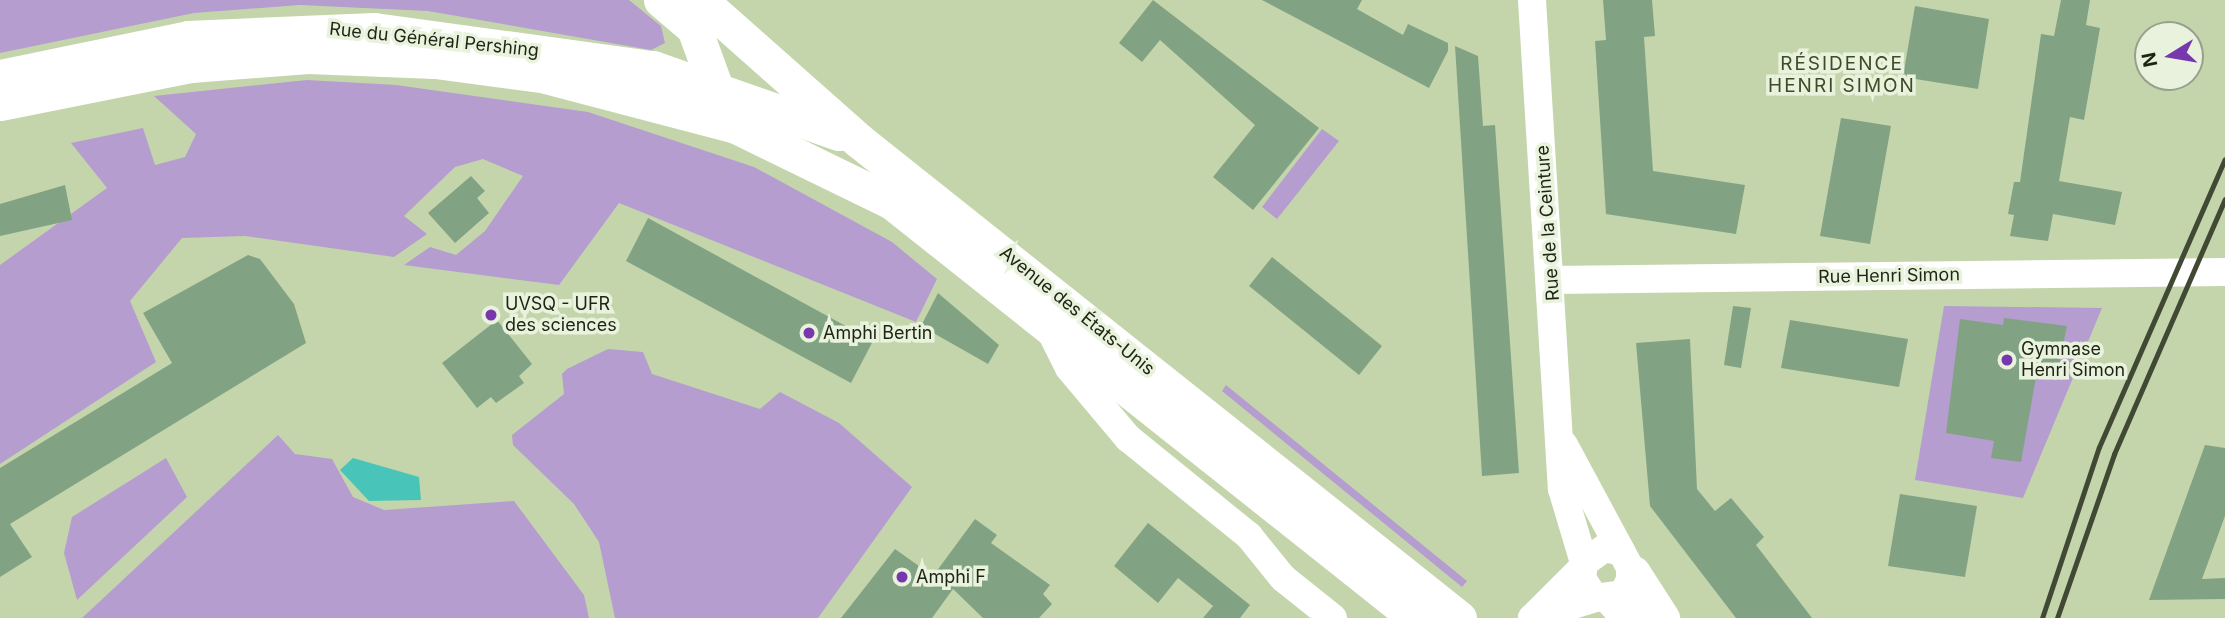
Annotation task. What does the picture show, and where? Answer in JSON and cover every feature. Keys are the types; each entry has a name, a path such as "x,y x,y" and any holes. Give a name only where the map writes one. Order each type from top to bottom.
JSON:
{"main road":[{"path":"661,0 694,28 712,86 736,126"},
{"name":"Avenue des États-Unis","path":"700,0 858,140 1459,618"},
{"name":"Rue du Général Pershing","path":"0,77 188,38 312,28 503,44 653,68 712,86 858,140"},
{"name":"Rue du Général Pershing","path":"0,103 191,65 320,57 435,61 542,75 736,126"},
{"name":"Avenue des États-Unis","path":"736,126 892,202 1416,618"},
{"path":"1618,588 1662,618"}],"street":[{"name":"Rue de la Ceinture","path":"1532,0 1564,445 1562,489 1583,565 1618,588"},
{"name":"Rue Henri Simon","path":"1552,280 2225,272"},
{"name":"Avenue des États-Unis","path":"1047,324 1069,368 1128,438 1250,536 1283,578 1333,618"},
{"name":"Rue de la Ceinture","path":"1564,445 1618,588"},
{"path":"1596,550 1618,588 1532,618 1583,565 1596,550"}],"shaded area":[{"path":"0,0 629,0 661,26 665,43 651,50 428,11 300,5 194,13 0,53"},
{"path":"307,80 396,85 588,112 754,167 892,242 937,279 916,322 619,203 559,285 404,265 430,247 456,255 485,231 523,176 483,159 455,167 404,216 427,234 394,257 245,236 182,238 130,301 156,362 0,464 0,265 107,188 71,143 143,128 155,165 185,157 196,134 154,96"},
{"path":"1322,129 1339,141 1277,219 1262,207"},
{"name":"Gymnase Henri Simon","path":"1944,306 2102,308 2023,498 1915,480"},
{"path":"608,349 643,352 652,374 760,409 780,392 839,423 912,487 818,618 615,618 599,542 574,504 513,445 512,435 564,394 562,374 567,369"},
{"path":"1226,385 1467,581 1462,587 1222,391"},
{"path":"278,435 295,454 332,459 353,497 384,510 514,501 584,595 589,618 82,618"},
{"path":"166,458 187,497 77,600 64,553 72,517"}],"water":[{"path":"353,458 419,477 421,500 369,501 340,470"}],"building":[{"path":"1153,0 1319,128 1253,210 1213,177 1255,125 1160,40 1142,62 1119,43"},
{"path":"1262,0 1362,0 1357,9 1403,35 1408,24 1448,43 1448,51 1429,88"},
{"path":"1603,0 1652,0 1655,36 1644,37 1653,171 1745,185 1736,234 1606,214 1595,41 1606,40"},
{"path":"2061,0 2090,0 2086,25 2100,28 2084,120 2070,117 2059,181 2122,192 2115,225 2053,214 2048,241 2010,236 2014,215 2008,214 2014,182 2020,182 2041,34 2054,36"},
{"path":"1915,6 1989,19 1978,89 1903,77"},
{"path":"1455,46 1478,56 1483,126 1495,125 1519,473 1482,476"},
{"path":"1841,118 1891,126 1870,244 1820,236"},
{"path":"471,176 485,191 477,198 489,213 455,243 428,213"},
{"path":"65,185 72,220 0,236 0,204"},
{"path":"648,218 873,341 851,383 626,261"},
{"path":"248,255 260,259 294,304 306,343 10,524 32,557 0,577 0,468 172,363 143,313"},
{"path":"1272,257 1382,346 1359,375 1249,286"},
{"path":"938,293 999,345 988,364 921,326"},
{"path":"1733,306 1751,308 1741,368 1724,365"},
{"path":"2004,318 2067,326 2058,369 2038,366 2021,462 1991,458 1994,441 1946,433 1960,319 2003,325"},
{"path":"497,320 532,364 519,376 524,383 496,403 491,397 477,408 442,363"},
{"path":"1790,320 1908,339 1899,387 1781,368"},
{"path":"1690,339 1697,489 1715,511 1731,498 1764,537 1756,545 1812,618 1736,618 1650,506 1636,343"},
{"path":"2205,445 2225,448 2225,516 2202,579 2225,578 2225,599 2149,600"},
{"path":"1900,494 1977,506 1965,577 1888,566"},
{"path":"975,519 997,535 991,543 1050,585 1043,594 1052,604 1039,618 983,618 953,589 932,618 841,618 895,549 933,576"},
{"path":"1148,523 1250,605 1240,618 1203,618 1213,606 1178,578 1158,603 1114,566"}],"railway":[{"path":"2042,618 2099,447 2225,159"},
{"path":"2057,618 2114,454 2225,199"}],"place":[{"name":"UVSQ - UFR des sciences","path":"491,315"},
{"name":"Amphi Bertin","path":"809,333"},
{"name":"Gymnase Henri Simon","path":"2007,360"},
{"name":"Amphi F","path":"902,577"}],"district":[{"name":"RÉSIDENCE HENRI SIMON","path":"1842,75"}]}
